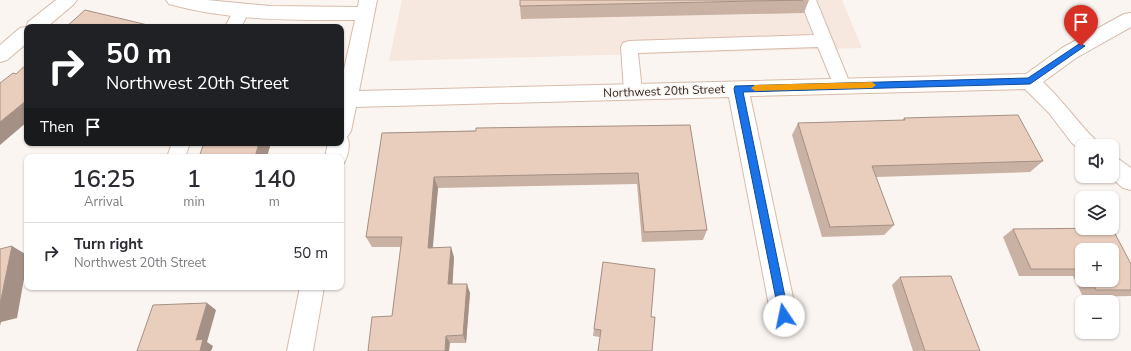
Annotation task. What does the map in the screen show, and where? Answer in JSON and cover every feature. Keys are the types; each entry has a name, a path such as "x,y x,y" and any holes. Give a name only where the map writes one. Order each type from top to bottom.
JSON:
{"street":[{"path":"39,24 68,0"},
{"path":"175,0 242,10 311,14 367,6 344,115"},
{"path":"1081,139 1056,107 1030,81 1069,54 1131,19"},
{"path":"0,55 24,35"},
{"name":"Northwest 20th Street","path":"347,99 1030,81"},
{"path":"738,89 784,316"},
{"path":"1119,172 1131,181"},
{"path":"300,351 311,290"}],"lane":[{"path":"808,0 842,86"},
{"path":"235,24 242,10"},
{"path":"633,91 629,47 824,41"}],"shaded area":[{"path":"402,0 842,0 862,48 389,61"}],"building":[{"path":"520,0 803,0 520,6"},
{"path":"85,10 143,24 69,24"},
{"path":"24,67 24,102 0,122 0,83 13,73 16,74"},
{"path":"1018,115 1043,161 872,166 894,225 830,227 798,123 905,120 904,118"},
{"path":"690,125 707,230 644,232 638,173 434,177 428,248 451,247 448,284 467,284 463,335 446,336 445,351 368,351 372,317 392,316 402,237 366,237 382,133 476,131 476,128"},
{"path":"203,146 258,146 256,154 200,154"},
{"path":"1075,228 1075,235 1116,235 1131,264 1131,290 1096,290 1094,287 1119,287 1119,243 1075,243 1075,269 1031,269 1013,229"},
{"path":"12,246 0,304 0,249"},
{"path":"603,262 655,269 651,317 655,317 652,351 598,351 601,330 594,329"},
{"path":"951,276 980,351 925,351 900,277"},
{"path":"207,303 196,340 203,339 200,351 137,351 153,305"}],"slow traffic":[{"path":"755,88 872,85"}],"route":[{"path":"784,316 738,89 1030,81 1081,46"}]}
